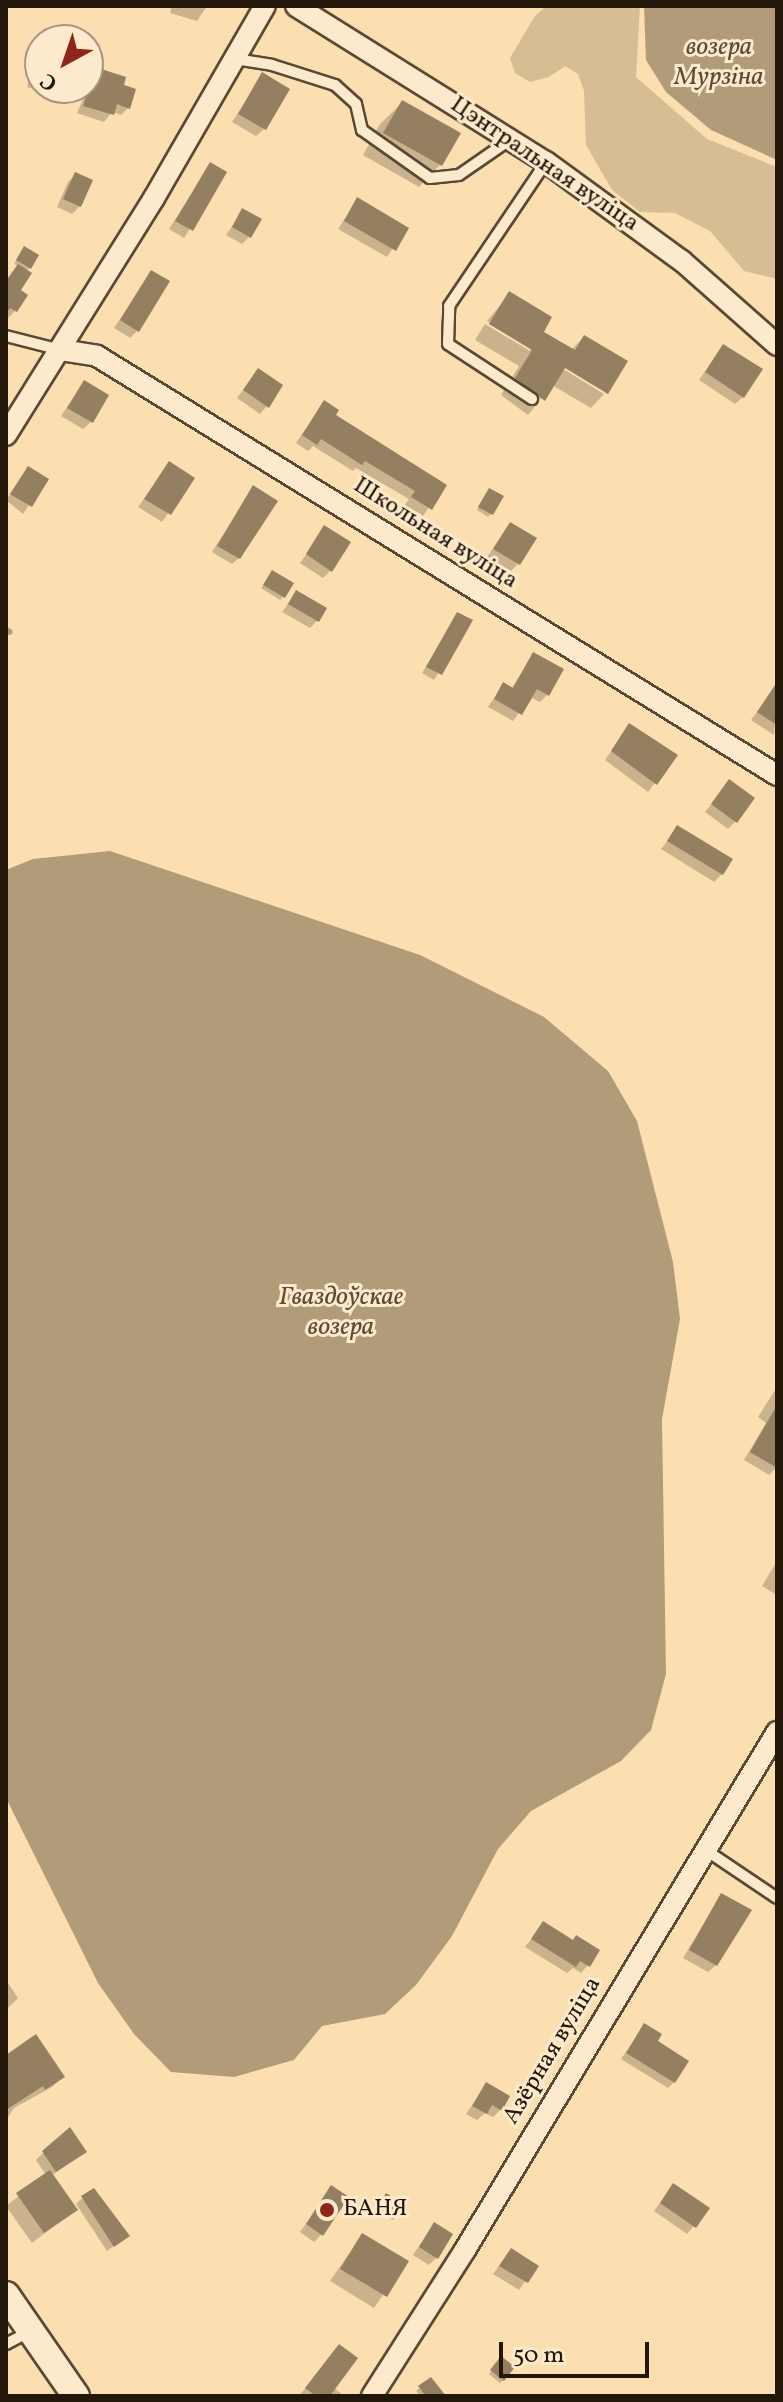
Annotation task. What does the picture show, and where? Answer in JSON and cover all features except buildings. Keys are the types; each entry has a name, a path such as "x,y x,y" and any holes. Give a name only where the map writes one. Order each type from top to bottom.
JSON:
{"street":[{"path":"6,435 61,350 265,6"},
{"name":"Цэнтральная вуліца","path":"296,6 512,138 682,261 777,345"},
{"name":"Школьная вуліца","path":"61,350 97,356 777,775"},
{"name":"Азёрная вуліца","path":"372,2396 465,2250 677,1893 707,1851 777,1732"},
{"path":"6,2295 76,2396"}],"lane":[{"path":"235,59 272,65 335,85 356,104 362,130 430,178 459,175 512,138"},
{"path":"532,399 448,344 449,306 546,162"},
{"path":"6,336 61,350"},
{"path":"707,1851 777,1898"},
{"path":"6,2344 31,2331"}],"shaded area":[{"path":"546,6 640,6 636,77 707,139 777,167 777,279 744,271 710,231 675,213 640,212 612,190 586,145 584,91 578,74 565,66 549,77 530,82 515,73 510,58 535,16"}],"water":[{"name":"возера Мурзіна","path":"644,6 777,6 777,160 711,130 666,92 646,60"},
{"name":"Гваздоўскае возера","path":"110,851 420,955 544,1017 608,1071 637,1121 673,1262 680,1319 662,1419 666,1674 651,1730 621,1761 531,1811 498,1849 452,1936 416,1985 385,2014 322,2026 294,2060 234,2077 171,2072 134,2034 98,1983 6,1798 6,870 33,859"}],"waterway":[{"path":"6,630 10,632"}],"place":[{"name":"БАНЯ","path":"327,2210"}]}
